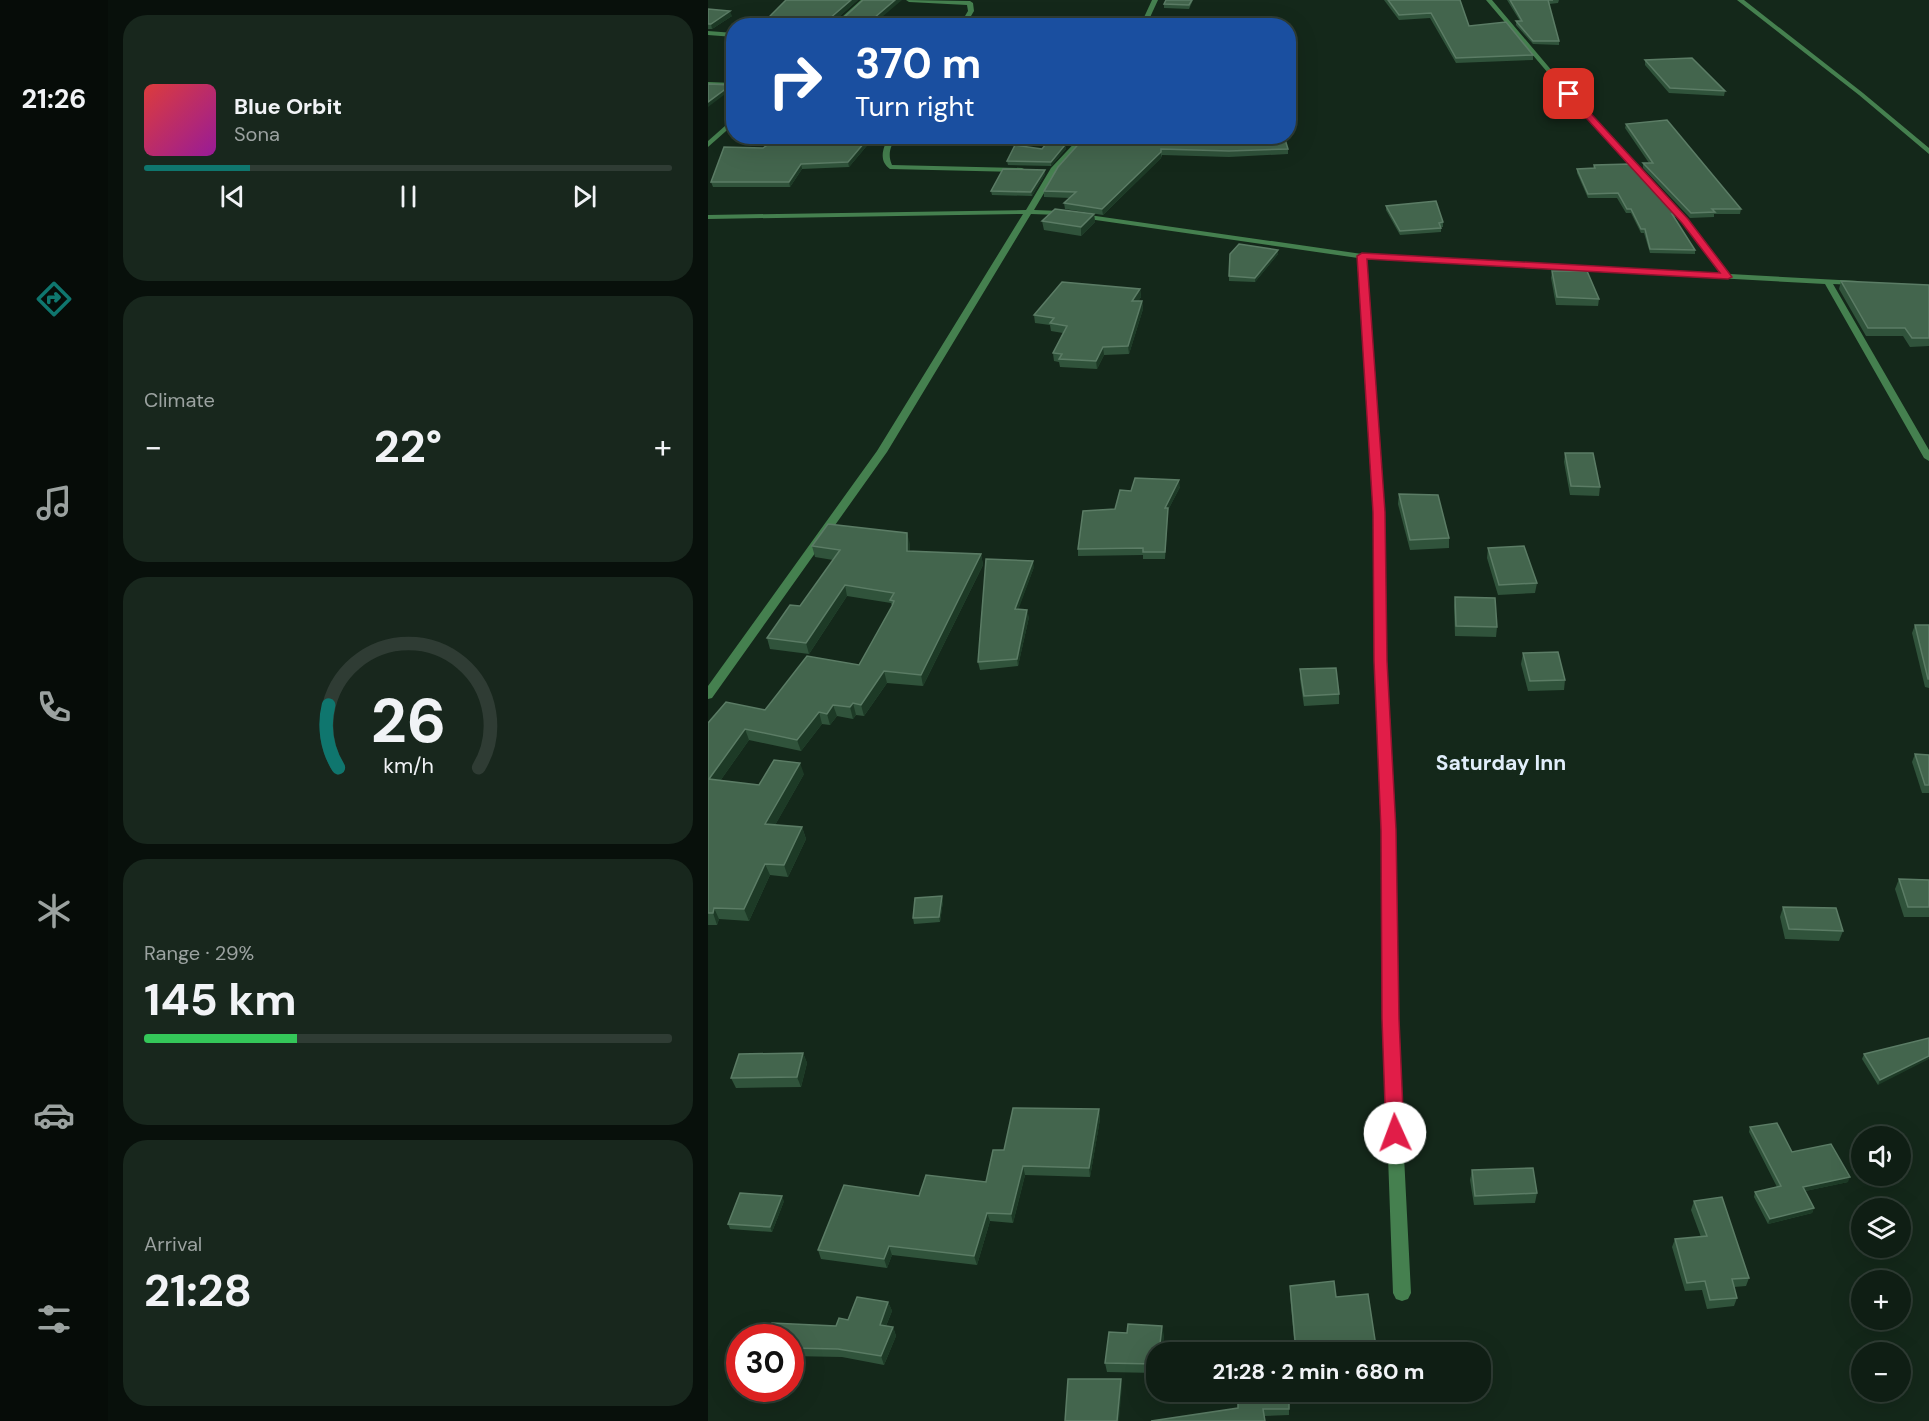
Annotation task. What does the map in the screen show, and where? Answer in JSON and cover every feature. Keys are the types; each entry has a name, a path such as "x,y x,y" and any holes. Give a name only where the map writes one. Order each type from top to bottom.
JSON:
{"street":[{"path":"844,18 864,0"},
{"path":"909,0 970,3 971,11 967,18"},
{"path":"1147,18 1155,0"},
{"path":"1489,0 1584,112 1685,221 1728,277"},
{"path":"1740,0 1861,94 1929,152"},
{"path":"708,33 726,34"},
{"path":"708,84 726,85"},
{"path":"708,145 726,128"},
{"path":"889,144 885,150 885,161 890,167 1031,170"},
{"path":"708,695 882,452 1054,170 1078,144"},
{"path":"1042,170 1054,170"},
{"path":"708,217 1061,213 1362,256 1862,284"},
{"path":"1362,256 1379,512 1381,661 1389,830 1390,1019 1402,1293"},
{"path":"1828,282 1929,458"}],"building":[{"path":"786,0 851,0 830,18 768,18"},
{"path":"863,0 895,0 874,18 843,18"},
{"path":"1166,0 1192,0 1189,5 1164,4"},
{"path":"1388,0 1460,0 1469,26 1506,22 1533,55 1456,58 1431,13 1399,15"},
{"path":"1510,0 1548,0 1559,41 1533,41 1516,21 1522,21"},
{"path":"708,9 730,11 708,24"},
{"path":"1692,58 1725,91 1670,88 1645,60"},
{"path":"708,84 726,85 726,89 708,102"},
{"path":"1667,120 1741,209 1712,209 1715,212 1691,213 1643,163 1653,163 1626,124"},
{"path":"769,144 863,144 848,162 801,164 789,182 711,182 724,147 763,148"},
{"path":"1046,144 1065,145 1051,162 1007,161 1015,145 1042,149"},
{"path":"1079,144 1286,144 1288,149 1229,151 1161,149 1161,152 1102,209 1064,203 1076,192 1044,191 1058,167"},
{"path":"1630,164 1676,214 1672,214 1695,250 1650,249 1645,229 1641,229 1631,209 1627,209 1618,193 1588,194 1577,169 1595,168 1594,165"},
{"path":"1003,169 1045,170 1031,192 991,191"},
{"path":"1436,201 1443,222 1439,223 1441,228 1400,231 1386,206"},
{"path":"1055,209 1094,214 1081,227 1042,221"},
{"path":"1239,244 1278,250 1255,278 1229,276 1230,254"},
{"path":"1552,271 1587,271 1599,299 1557,297"},
{"path":"1841,281 1929,285 1929,338 1912,338 1905,328 1868,328"},
{"path":"1062,282 1140,289 1132,301 1142,301 1128,346 1103,347 1096,361 1059,359 1062,354 1053,353 1067,326 1050,323 1054,318 1034,315"},
{"path":"1565,453 1593,453 1600,487 1571,486"},
{"path":"1135,478 1179,480 1165,508 1168,508 1165,552 1143,552 1143,548 1078,549 1083,511 1115,509 1120,490 1131,491"},
{"path":"1399,494 1438,495 1449,538 1410,540"},
{"path":"828,524 907,533 907,551 981,554 921,675 884,671 861,705 853,703 850,707 833,705 827,714 819,712 797,740 745,729 709,779 759,785 774,760 800,763 765,824 802,827 784,865 765,864 744,909 714,908 713,913 708,913 708,723 726,702 765,710 807,656 859,665 894,601 890,600 894,593 845,585 806,643 767,638 790,605 800,606 840,550 812,546"},
{"path":"1524,546 1537,583 1499,585 1488,548"},
{"path":"986,559 1033,561 1015,609 1027,610 1017,659 978,662"},
{"path":"1455,597 1495,598 1497,627 1456,626"},
{"path":"1915,625 1929,625 1929,679 1928,679"},
{"path":"1558,652 1565,680 1530,681 1523,653"},
{"path":"1336,668 1339,694 1304,696 1300,669"},
{"path":"1915,754 1929,755 1929,785 1925,785"},
{"path":"1899,879 1929,880 1929,907 1908,907"},
{"path":"942,896 939,917 913,918 915,898"},
{"path":"1783,907 1836,908 1843,931 1789,929"},
{"path":"1929,1038 1929,1056 1880,1080 1864,1054"},
{"path":"803,1053 797,1077 731,1078 739,1054"},
{"path":"1013,1108 1099,1109 1089,1168 1023,1166 1011,1214 987,1213 974,1256 889,1246 884,1259 818,1250 844,1185 919,1196 926,1175 986,1182 993,1150 1004,1150"},
{"path":"1777,1123 1792,1152 1831,1144 1850,1177 1803,1187 1814,1208 1770,1219 1755,1192 1781,1186 1750,1127"},
{"path":"1533,1168 1537,1193 1475,1196 1472,1170"},
{"path":"740,1193 782,1196 770,1227 728,1224"},
{"path":"1722,1197 1749,1278 1732,1279 1737,1298 1710,1300 1705,1281 1687,1283 1675,1239 1707,1236 1694,1201"},
{"path":"1334,1281 1336,1297 1368,1294 1375,1342 1295,1342 1290,1286"},
{"path":"857,1297 888,1302 880,1325 893,1327 881,1356 838,1349 804,1348 804,1324 836,1326 839,1318 848,1320"},
{"path":"1128,1324 1162,1326 1160,1342 1146,1342 1146,1364 1105,1363 1109,1332 1127,1333"},
{"path":"1068,1379 1121,1379 1117,1421 1065,1421"},
{"path":"1238,1402 1289,1402 1289,1409 1263,1409 1265,1421 1151,1421 1238,1408"}],"district":[{"name":"Saturday Inn","path":"1501,763"}],"route":[{"path":"1395,1133 1390,1019 1389,830 1381,661 1379,512 1367,359 1362,256 1728,277 1685,221 1569,94"}]}
